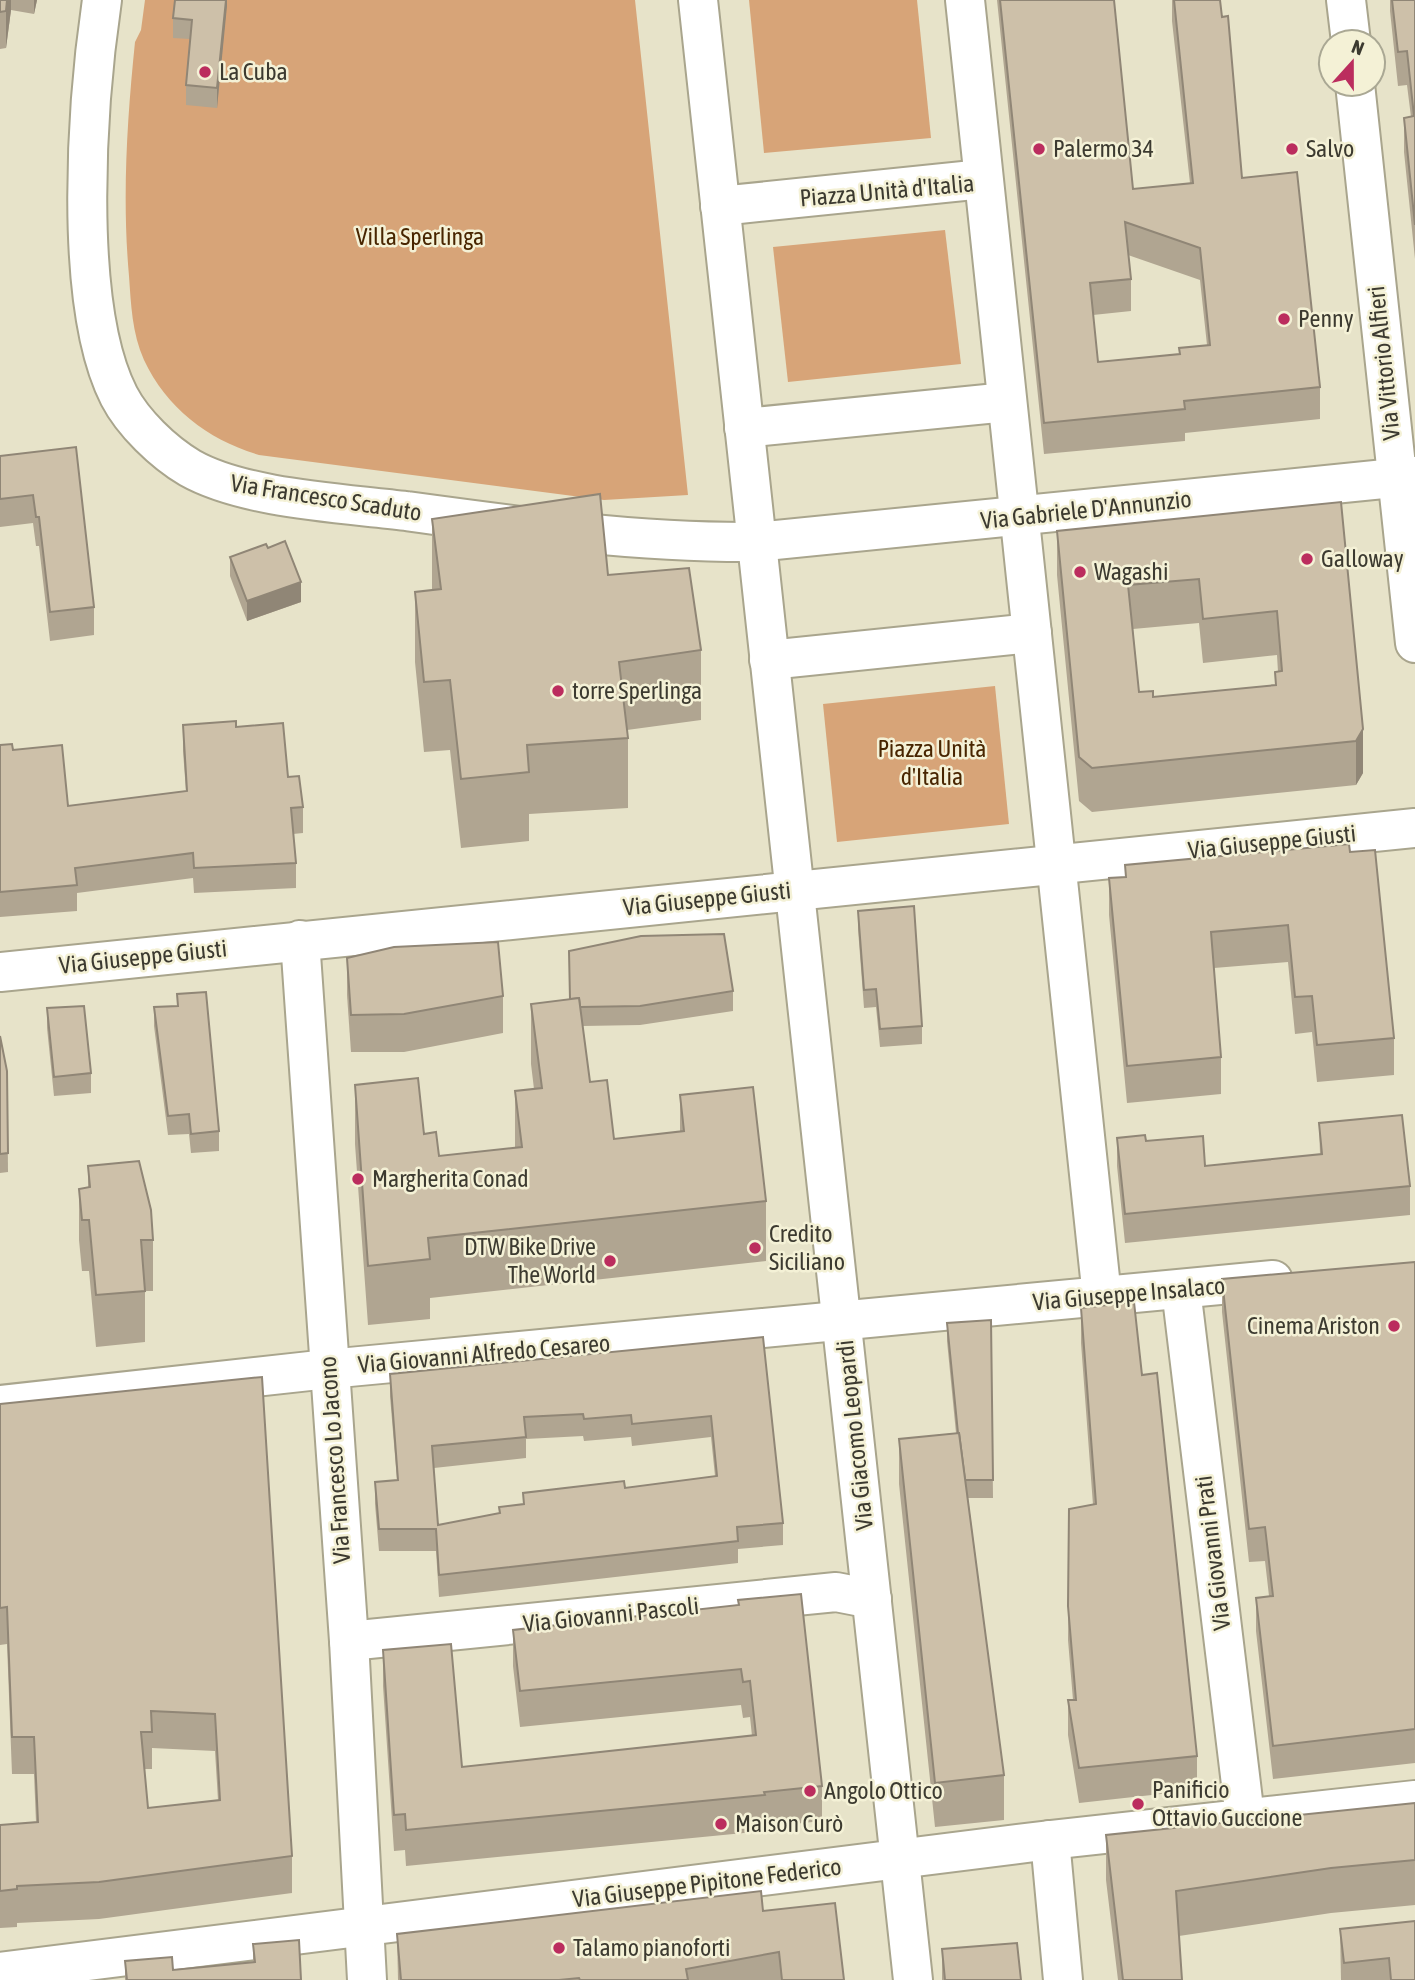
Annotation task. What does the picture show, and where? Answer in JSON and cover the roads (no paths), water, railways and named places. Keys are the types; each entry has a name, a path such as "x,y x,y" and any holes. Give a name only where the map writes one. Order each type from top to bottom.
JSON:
{"street":[{"name":"Via Francesco Scaduto","path":"102,0 91,97 89,166 89,233 99,336 119,397 141,427 163,446 189,467 226,484 270,492 583,533 672,540 756,542"},
{"path":"698,0 794,890"},
{"path":"965,0 983,178"},
{"path":"1346,0 1349,28"},
{"name":"Via Vittorio Alfieri","path":"1357,98 1406,477 1415,643"},
{"name":"Piazza Unità d'Italia","path":"720,206 983,178 1102,1297"},
{"path":"744,428 1007,402"},
{"name":"Via Gabriele D'Annunzio","path":"756,542 1406,477"},
{"path":"769,660 1032,633"},
{"name":"Via Giuseppe Giusti","path":"0,972 1056,862 1415,828"},
{"name":"Via Giacomo Leopardi","path":"794,890 843,1319 912,1980"},
{"name":"Via Francesco Lo Jacono","path":"300,940 349,1641 367,1980"},
{"name":"Via Giuseppe Insalaco","path":"843,1319 1305,1277"},
{"name":"Via Giovanni Prati","path":"1181,1289 1245,1817"},
{"name":"Via Giovanni Alfredo Cesareo","path":"0,1405 328,1369 843,1319"},
{"name":"Via Giovanni Pascoli","path":"349,1641 836,1592 872,1599"},
{"name":"Via Giuseppe Pipitone Federico","path":"0,1972 1050,1840 1415,1800"},
{"path":"1050,1840 1063,1980"}],"place":[{"name":"La Cuba","path":"205,72"},
{"name":"Palermo 34","path":"1039,149"},
{"name":"Salvo","path":"1292,149"},
{"name":"Penny","path":"1284,319"},
{"name":"Galloway","path":"1307,559"},
{"name":"Wagashi","path":"1080,572"},
{"name":"torre Sperlinga","path":"558,691"},
{"name":"Margherita Conad","path":"358,1179"},
{"name":"Credito Siciliano","path":"755,1248"},
{"name":"DTW Bike Drive The World","path":"610,1261"},
{"name":"Cinema Ariston","path":"1394,1326"},
{"name":"Angolo Ottico","path":"810,1791"},
{"name":"Panificio Ottavio Guccione","path":"1138,1804"},
{"name":"Maison Curò","path":"721,1824"},
{"name":"Talamo pianoforti","path":"559,1948"}],"park label":[{"name":"Villa Sperlinga","path":"420,237"}]}
